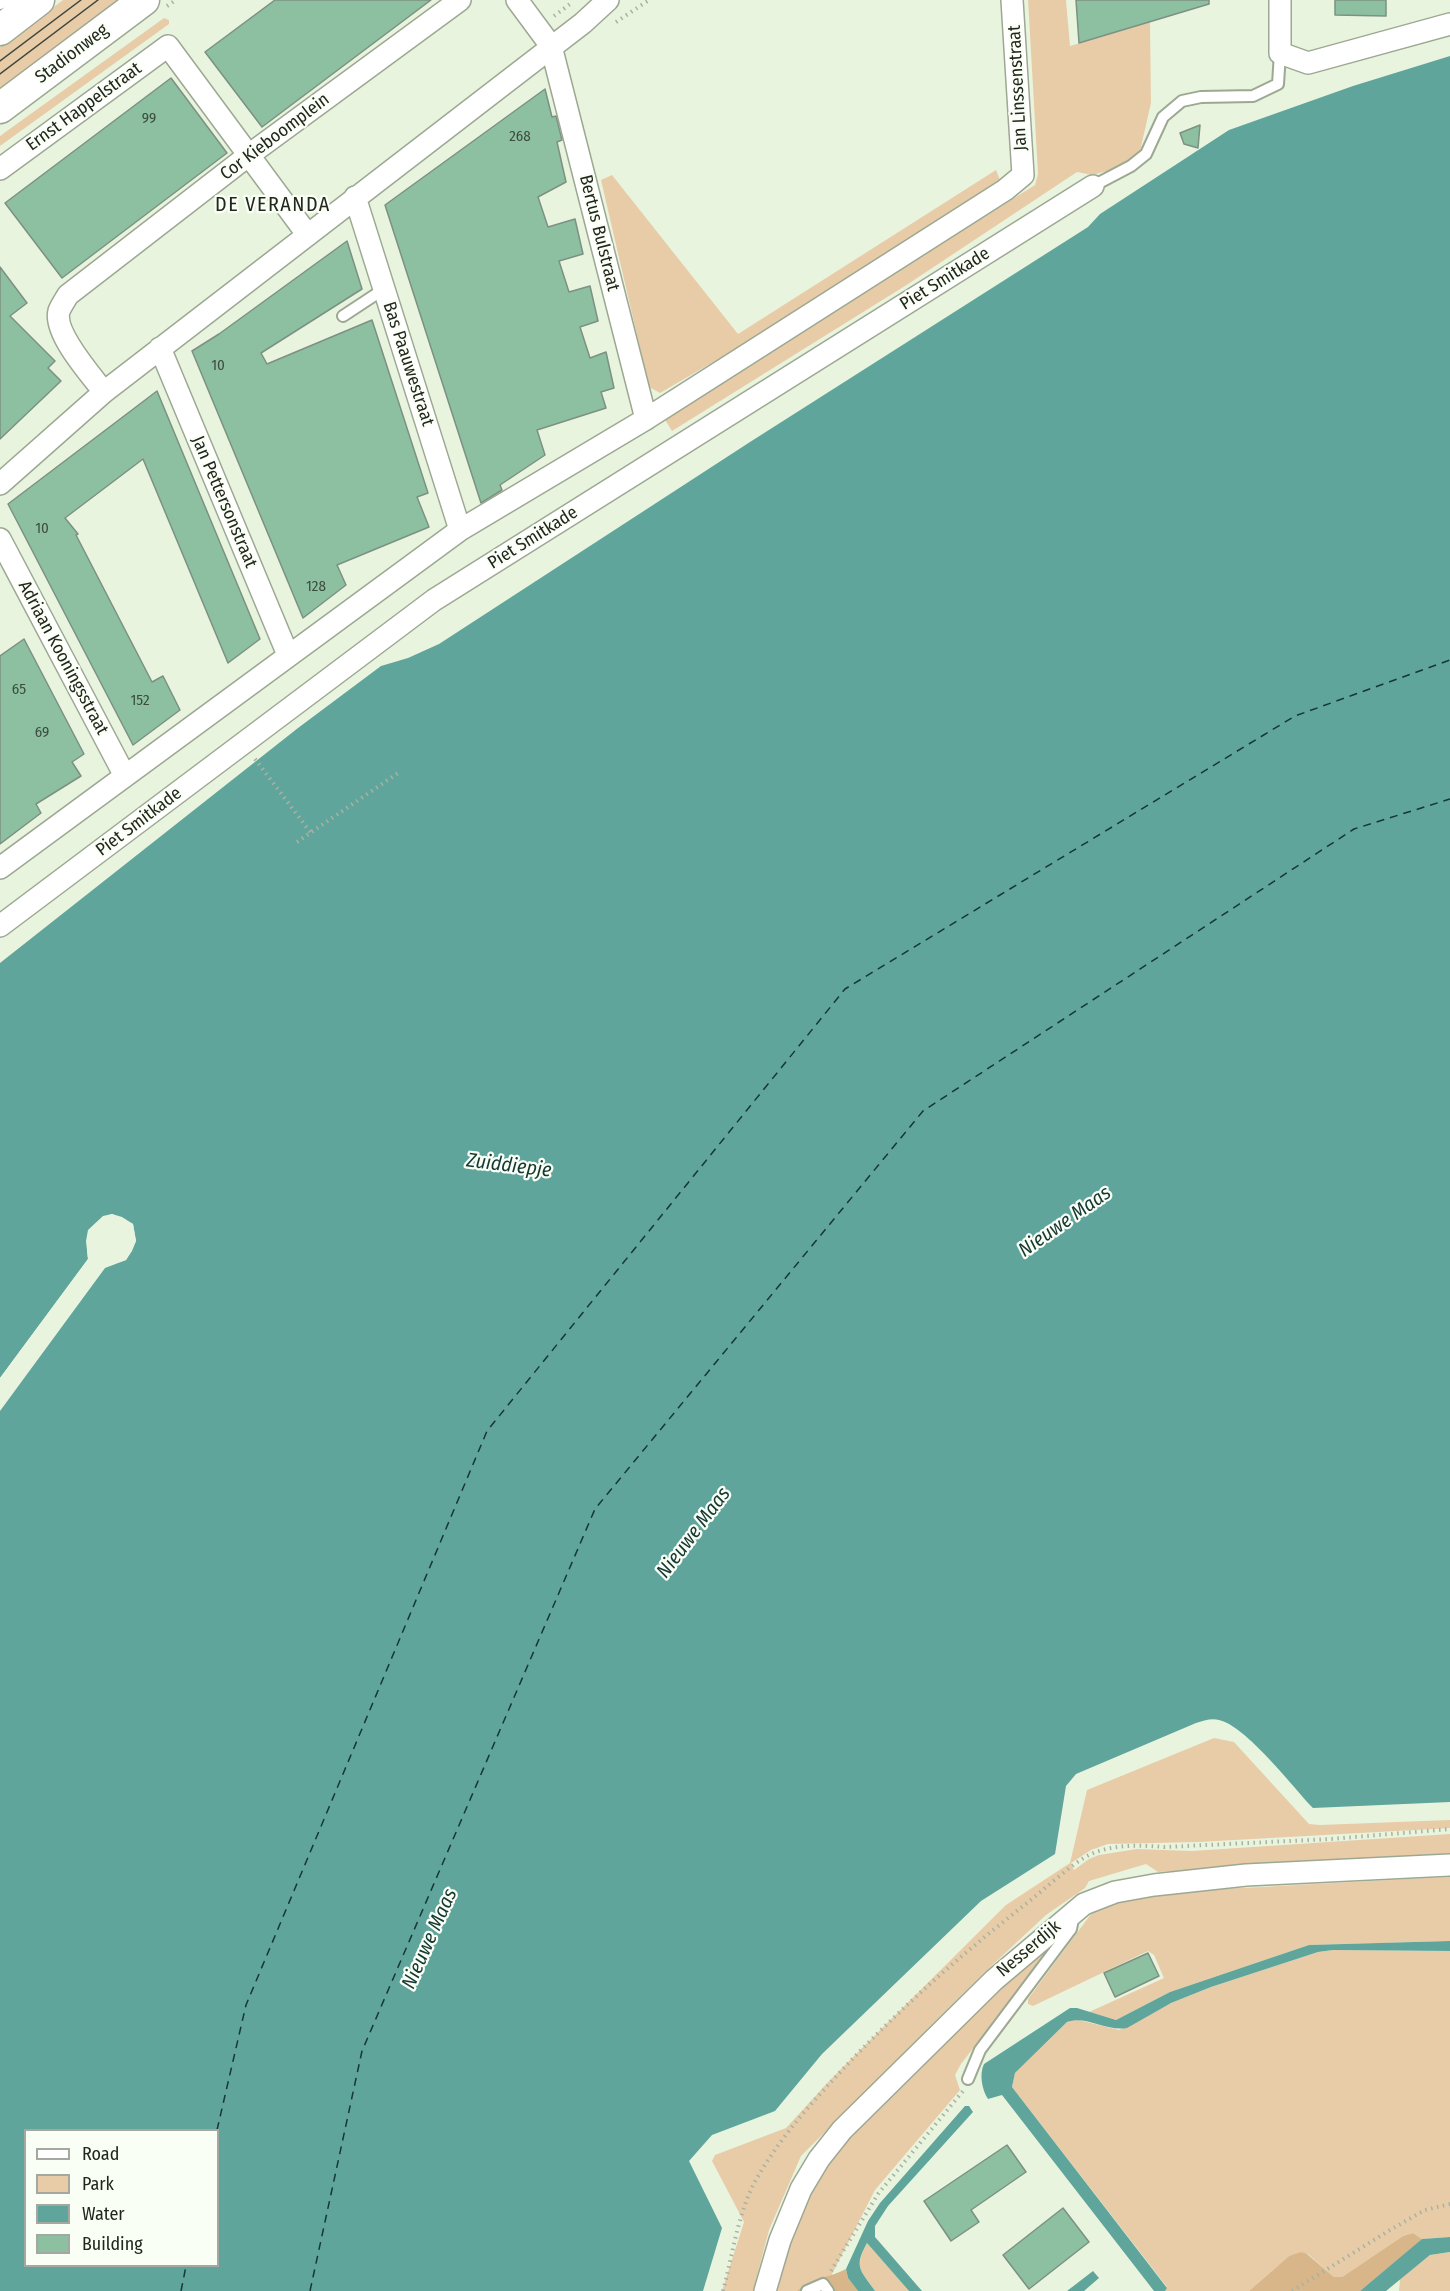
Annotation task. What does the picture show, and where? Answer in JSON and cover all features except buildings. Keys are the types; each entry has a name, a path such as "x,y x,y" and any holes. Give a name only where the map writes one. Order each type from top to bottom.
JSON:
{"main road":[{"path":"0,30 39,0"},
{"name":"Stadionweg","path":"0,108 144,0"}],"street":[{"name":"Cor Kieboomplein","path":"104,392 65,339 59,324 59,312 68,295 249,154 460,0"},
{"path":"517,0 551,46"},
{"name":"Jan Linssenstraat","path":"646,419 1005,190 1023,175 1012,0"},
{"path":"1280,0 1280,53 1308,63 1450,24"},
{"path":"0,484 104,392 551,46 599,3"},
{"name":"Ernst Happelstraat","path":"0,169 168,46 249,154"},
{"name":"Bertus Bulstraat","path":"551,46 646,419"},
{"path":"249,154 307,234"},
{"name":"Piet Smitkade","path":"0,926 434,600 1092,186"},
{"name":"Bas Paauwestraat","path":"355,197 460,530"},
{"name":"Jan Pettersonstraat","path":"160,348 288,655"},
{"path":"0,868 460,530 646,419"},
{"name":"Adriaan Kooningsstraat","path":"0,539 125,776"},
{"name":"Nesserdijk","path":"765,2291 786,2222 801,2189 819,2159 842,2130 994,1980 1084,1904 1098,1897 1154,1885 1246,1875 1450,1865"}],"lane":[{"path":"0,4 12,0"},
{"path":"1092,186 1131,166 1146,154 1163,117 1182,101 1201,97 1253,96 1278,84 1280,53"},
{"path":"343,316 384,289"},
{"path":"968,2079 980,2050 1071,1929 1075,1911"},
{"path":"807,2291 826,2288"}],"path":[{"path":"253,756 310,833"},
{"path":"297,842 401,771"},
{"path":"826,2288 878,2194 963,2091 968,2079"},
{"path":"1292,2291 1390,2230 1425,2211 1450,2204"}],"green space":[{"path":"63,0 122,0 0,93 0,47"},
{"path":"1028,0 1066,0 1070,46 1150,22 1151,103 1140,151 1132,161 1122,167 1092,175 1077,172 905,286 672,431 664,418 1035,185 1038,174"},
{"path":"164,18 169,20 169,24 0,146 0,136"},
{"path":"996,170 1000,180 727,354 660,393 649,387 601,180 612,175 738,334"},
{"path":"1214,1738 1234,1742 1309,1824 1450,1820 1450,1828 1199,1842 1108,1844 1091,1850 1071,1863 1074,1870 1099,1855 1137,1849 1192,1851 1450,1834 1450,1854 1158,1872 1146,1864 1089,1881 1085,1888 1046,1915 987,1970 801,2156 769,2230 753,2291 722,2291 744,2222 712,2161 715,2155 786,2128 830,2080 1006,1905 1070,1863 1087,1790"},
{"path":"1450,1877 1450,1941 1309,1945 1170,1992 1116,2020 1089,2012 1164,1978 1154,1955 1148,1951 1033,2006 1028,2004 1028,1999 1091,1914 1110,1905 1152,1894 1197,1890"},
{"path":"1053,1935 1058,1939 961,2064 955,2075 960,2090 875,2190 830,2278 797,2291 777,2291 797,2221 808,2195 837,2151 882,2103"},
{"path":"1333,1950 1450,1951 1450,2237 1422,2239 1413,2233 1403,2236 1342,2277 1334,2277 1308,2254 1289,2256 1249,2291 1165,2291 1167,2287 1012,2087 1015,2073 1067,2022 1075,2019 1119,2030 1171,2003 1211,1987 1318,1952"},
{"path":"867,2243 909,2291 875,2291 862,2273 860,2264"},
{"path":"1450,2252 1450,2291 1399,2291 1400,2279 1430,2255"}],"shaded area":[{"path":"1413,2233 1422,2239 1360,2291 1249,2291 1289,2256 1301,2252 1307,2254 1334,2277 1342,2277 1403,2236"},
{"path":"846,2269 848,2278 858,2291 797,2291 808,2284"}],"water":[{"path":"1450,56 1450,1802 1313,1808 1242,1733 1216,1719 1196,1723 1076,1774 1066,1786 1055,1854 981,1901 822,2054 775,2111 712,2135 689,2161 722,2228 703,2291 0,2291 0,1408 105,1267 126,1260 136,1241 133,1224 112,1214 93,1226 87,1242 88,1259 0,1378 0,963 298,728 381,666 408,658 439,644 750,442 1088,227 1100,214 1229,130 1353,86"},
{"path":"1450,1941 1450,1951 1333,1950 1318,1952 1211,1987 1171,2003 1127,2028 1112,2028 1074,2020 1067,2022 1015,2073 1012,2087 1167,2288 1165,2291 1154,2291 1002,2095 988,2099 984,2091 981,2077 984,2064 1070,2008 1116,2020 1170,1992 1309,1945"},
{"path":"965,2106 969,2106 973,2112 888,2206 875,2226 875,2237 922,2291 909,2291 867,2243 860,2258 860,2268 875,2291 858,2291 848,2278 846,2269 868,2221 880,2203"},
{"path":"1450,2237 1450,2252 1430,2255 1386,2291 1360,2291 1422,2239"},
{"path":"1093,2271 1099,2278 1084,2291 1067,2291"}],"pier":[{"path":"112,1214 133,1224 136,1241 132,1251 126,1260 105,1268 0,1411 0,1402 102,1266 124,1258 130,1250 133,1241 131,1226 112,1217 97,1224 91,1231 89,1241 90,1260 0,1381 88,1259 86,1241 88,1230 103,1216"}],"ferry route":[{"path":"217,2129 246,2005 487,1431 845,989 1295,716 1450,660"},
{"path":"310,2291 362,2051 595,1509 923,1111 1354,829 1450,799"},
{"path":"181,2291 186,2267"}],"tram line":[{"path":"0,61 81,0"},
{"path":"0,74 98,0"}],"district":[{"name":"DE VERANDA","path":"273,205"}],"water label":[{"name":"Zuiddiepje","path":"509,1166"},
{"name":"Nieuwe Maas","path":"1065,1222"},
{"name":"Nieuwe Maas","path":"694,1533"},
{"name":"Nieuwe Maas","path":"430,1939"}]}
